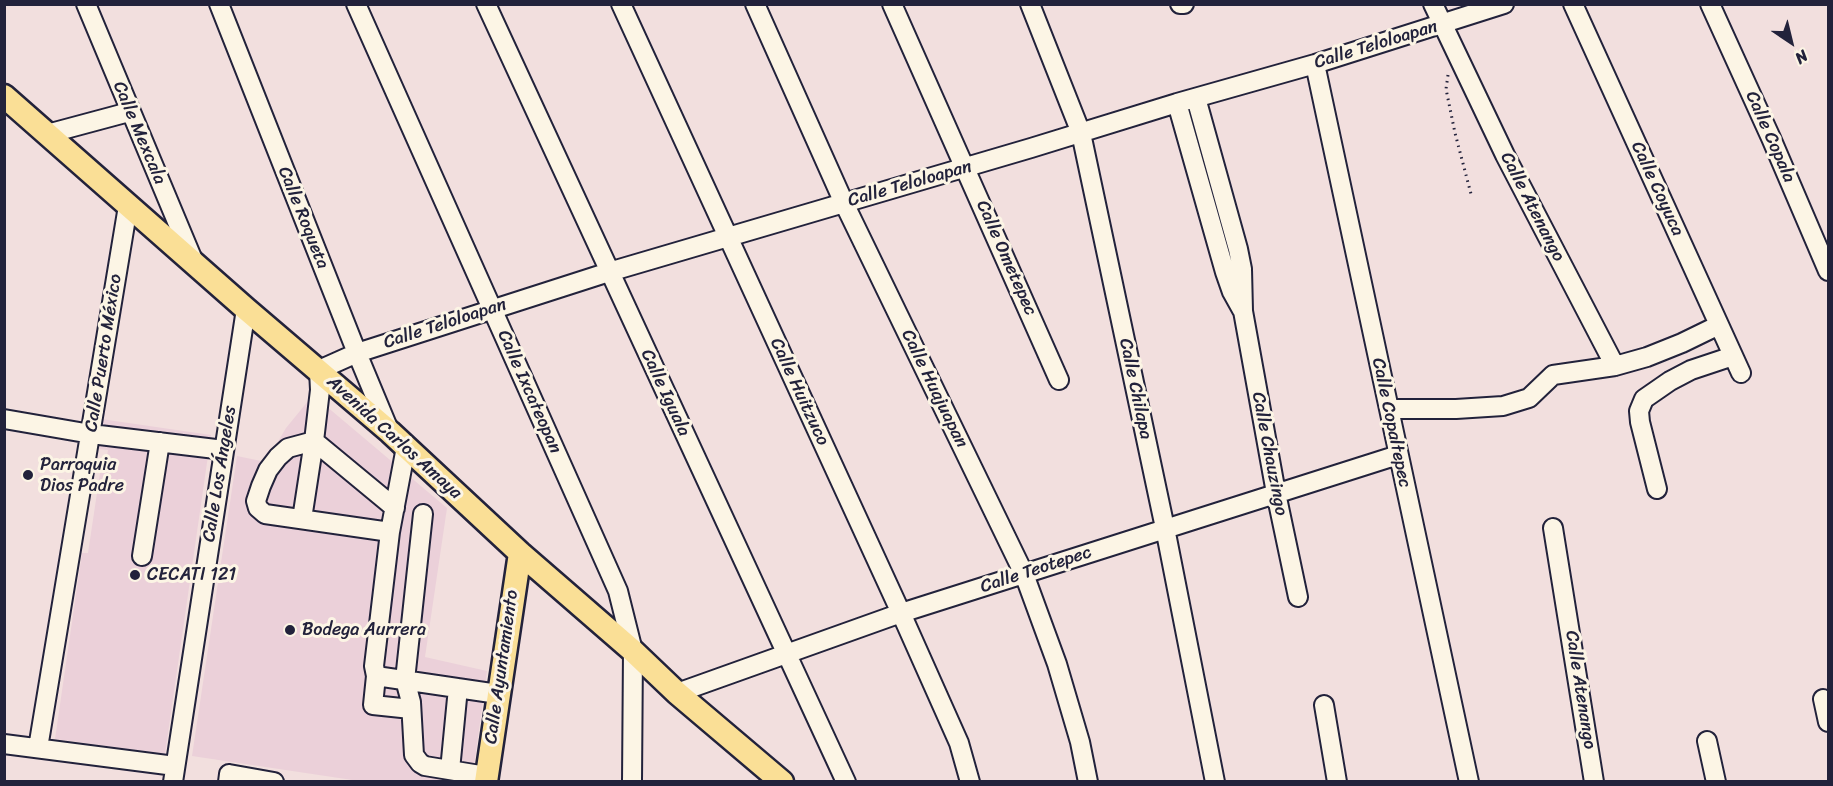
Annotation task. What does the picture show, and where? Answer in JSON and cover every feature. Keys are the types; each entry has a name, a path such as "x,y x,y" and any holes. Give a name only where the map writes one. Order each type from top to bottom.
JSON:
{"main road":[{"name":"Avenida Carlos Amaya","path":"4,96 390,432 520,553 633,651 677,693 782,782"},
{"name":"Calle Ayuntamiento","path":"486,779 520,553"}],"street":[{"name":"Calle Mexcala","path":"86,4 129,112 194,261"},
{"name":"Calle Roqueta","path":"219,4 390,432"},
{"name":"Calle Ixcateopan","path":"356,4 618,591 633,651 632,782"},
{"name":"Calle Iguala","path":"486,4 846,782"},
{"name":"Calle Huitzuco","path":"621,4 901,613 959,743 970,782"},
{"name":"Calle Huajuapan","path":"755,4 844,203 1024,574 1058,664 1080,742 1088,782"},
{"name":"Calle Ometepec","path":"892,4 1059,380"},
{"name":"Calle Chilapa","path":"1030,4 1081,133 1165,528 1215,782"},
{"name":"Calle Atenango","path":"1433,4 1526,198 1615,366"},
{"name":"Calle Teloloapan","path":"319,370 357,353 609,272 1315,64 1504,4"},
{"name":"Calle Coyuca","path":"1573,4 1741,373"},
{"name":"Calle Copala","path":"1710,4 1828,271"},
{"name":"Calle Copaltepec","path":"1315,64 1469,782"},
{"name":"Calle Chauzingo","path":"1196,98 1238,249 1242,269 1243,311 1276,493 1298,597"},
{"name":"Calle Chauzingo","path":"1177,103 1225,272 1232,292 1243,311"},
{"path":"47,134 129,112"},
{"name":"Calle Puerto México","path":"38,748 128,206"},
{"name":"Calle Los Ángeles","path":"174,774 246,309"},
{"path":"1389,409 1503,406 1529,398 1553,375 1615,366 1647,357 1719,325"},
{"path":"1657,489 1640,422 1641,404 1648,394 1691,370 1733,356"},
{"path":"302,519 320,390 319,370"},
{"path":"4,419 91,434 224,450"},
{"path":"314,441 395,508"},
{"path":"314,441 288,448 268,470 256,501 260,512 390,532"},
{"path":"142,556 160,442"},
{"path":"406,447 390,532 374,666 376,675 373,705 411,709"},
{"name":"Calle Teotepec","path":"677,693 901,613 1398,455"},
{"path":"423,514 405,680 411,709 413,750 416,760 425,766 486,779"},
{"name":"Calle Atenango","path":"1553,528 1594,782"},
{"path":"376,675 498,694"},
{"path":"450,770 458,688"},
{"path":"1823,699 1828,722"},
{"path":"1324,705 1337,782"},
{"path":"1707,741 1716,782"},
{"path":"4,744 38,748 174,774"},
{"path":"228,778 274,782"}],"path":[{"path":"1453,47 1446,89 1471,194"}],"shaded area":[{"path":"313,395 447,508 425,657 487,671 472,781 359,781 192,756 237,456 266,462 286,428"},
{"name":"CECATI 121","path":"101,419 211,435 165,754 55,739 82,553 88,553 100,473 104,473 108,450 97,449"}],"place":[{"name":"Parroquia Dios Padre","path":"28,475"},
{"name":"CECATI 121","path":"135,575"},
{"name":"Bodega Aurrera","path":"290,630"}]}
